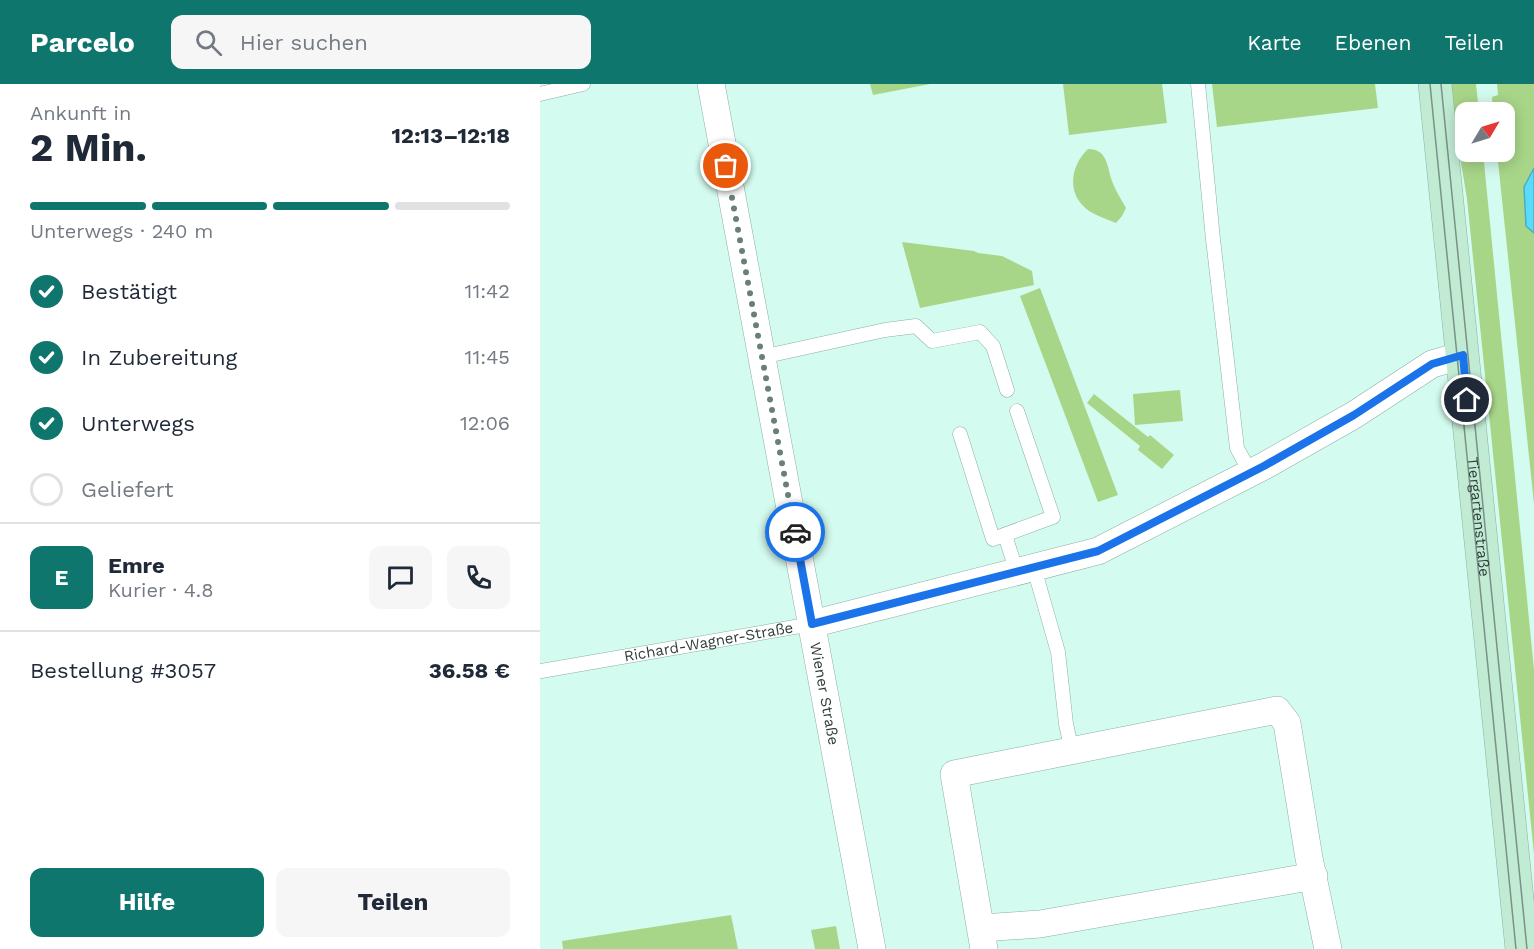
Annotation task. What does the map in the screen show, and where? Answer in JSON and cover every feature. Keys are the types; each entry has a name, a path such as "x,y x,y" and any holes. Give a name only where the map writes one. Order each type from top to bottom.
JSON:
{"main road":[{"name":"Tiergartenstraße","path":"1435,84 1522,949"}],"street":[{"name":"Wiener Straße","path":"711,84 872,949"},
{"name":"Richard-Wagner-Straße","path":"812,624 1098,551 1251,474 1354,415 1432,364 1463,355"},
{"path":"1314,876 1040,924 982,938 954,774 1277,710 1287,723 1309,858 1314,876 1328,949"}],"lane":[{"path":"540,94 583,84"},
{"path":"1198,84 1237,448 1251,474"},
{"path":"762,357 885,330 916,326 932,341 980,332 993,346 1007,390"},
{"path":"960,434 993,539 1053,517 1017,411"},
{"path":"1005,535 1026,570 1058,652 1066,724 1072,751"},
{"name":"Richard-Wagner-Straße","path":"541,671 812,624"}],"green space":[{"path":"870,84 930,84 873,95"},
{"path":"1063,84 1162,84 1167,123 1069,135"},
{"path":"1212,84 1375,84 1378,108 1217,127"},
{"path":"1448,84 1476,84 1478,102 1455,102 1455,126"},
{"path":"1497,84 1534,84 1534,504 1498,162 1515,162 1515,102 1492,102 1492,97 1498,95"},
{"path":"1088,149 1103,155 1113,184 1126,208 1116,223 1089,211 1077,197 1074,189 1074,172"},
{"path":"1461,162 1484,162 1534,670 1534,854 1467,199"},
{"path":"902,242 1002,256 1032,271 1034,285 920,308"},
{"path":"1040,288 1118,495 1098,502 1020,296"},
{"path":"1180,390 1183,421 1135,425 1133,394"},
{"path":"1094,394 1174,455 1162,469 1138,450 1140,446 1087,403"},
{"path":"731,915 738,949 563,949 562,941"},
{"path":"836,926 840,949 815,949 811,930"}],"water":[{"path":"1534,168 1534,233 1526,226 1524,187"}],"tram line":[{"path":"1430,84 1516,949"},
{"path":"1441,84 1527,949"}],"way so far":[{"path":"726,166 795,532"}],"route":[{"path":"795,532 812,624 1098,551 1264,466 1354,415 1432,364 1442,360 1463,355 1467,400"}]}
